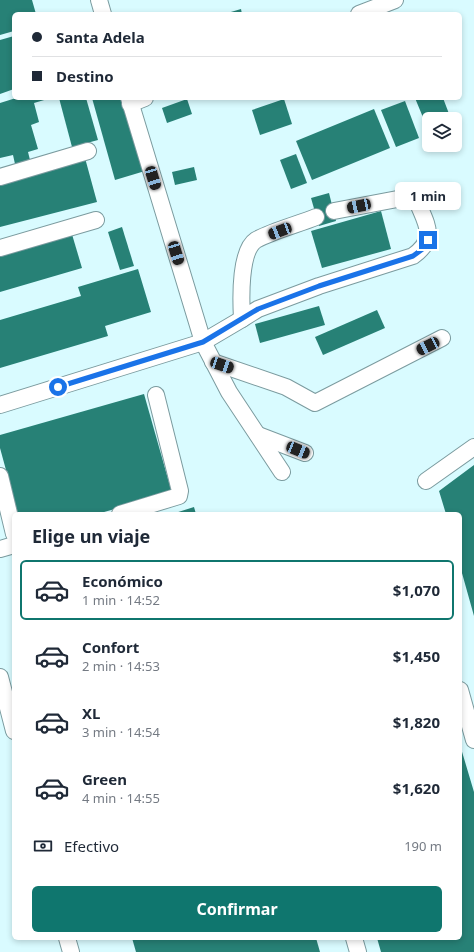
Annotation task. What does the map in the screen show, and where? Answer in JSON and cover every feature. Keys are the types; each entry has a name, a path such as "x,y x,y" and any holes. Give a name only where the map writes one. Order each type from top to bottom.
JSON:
{"street":[{"path":"99,0 102,12"},
{"path":"364,12 394,0"},
{"path":"135,100 203,342 229,392 282,472"},
{"path":"0,177 88,151"},
{"path":"0,405 203,342 258,309 299,293 413,256 424,248 428,240 428,228 417,201 408,197 334,211"},
{"path":"242,319 240,294 242,274 248,251 255,241 316,217"},
{"path":"0,248 96,220"},
{"path":"213,362 286,387 315,403 442,338"},
{"path":"127,512 179,496 180,491 156,395"},
{"path":"258,435 305,453"},
{"path":"426,481 474,447"},
{"path":"0,476 12,526"},
{"path":"0,548 12,545"},
{"path":"0,677 12,723"},
{"path":"462,697 474,740"},
{"path":"68,940 71,952"},
{"path":"355,940 358,952"}],"building":[{"path":"0,0 32,0 35,12 12,12 12,32 0,35"},
{"path":"241,9 242,12 231,12"},
{"path":"12,37 12,90 0,94 0,40"},
{"path":"12,99 44,100 34,103 39,122 31,125 38,149 28,152 30,160 15,164 13,155 0,158 0,103"},
{"path":"60,100 87,100 98,140 72,147"},
{"path":"93,100 126,100 145,171 115,180"},
{"path":"187,100 192,114 167,123 162,108"},
{"path":"284,100 292,124 260,135 252,110"},
{"path":"416,100 444,100 448,112 422,112 422,115"},
{"path":"405,101 419,138 396,147 381,110"},
{"path":"374,109 390,148 312,180 296,141"},
{"path":"296,154 307,183 291,189 280,160"},
{"path":"85,158 97,202 0,227 0,180"},
{"path":"194,167 197,180 175,185 172,172"},
{"path":"329,193 336,221 319,226 311,198"},
{"path":"381,211 391,249 322,268 311,231"},
{"path":"122,227 134,266 120,270 108,232"},
{"path":"71,231 82,268 0,292 0,252"},
{"path":"138,269 151,312 105,326 108,336 0,368 0,320 81,296 78,287"},
{"path":"319,306 325,325 260,343 255,324"},
{"path":"377,310 385,328 323,355 315,337"},
{"path":"144,394 172,493 104,512 17,512 0,448 0,435"},
{"path":"474,465 474,616 462,573 462,512 445,512 439,491"},
{"path":"194,507 195,512 178,512"},
{"path":"462,752 474,792 474,952 381,952 378,940 462,940"},
{"path":"133,940 317,940 320,952 136,952"}],"route":[{"path":"58,387 203,342 258,309 319,286 413,256 424,248 428,240"}]}
